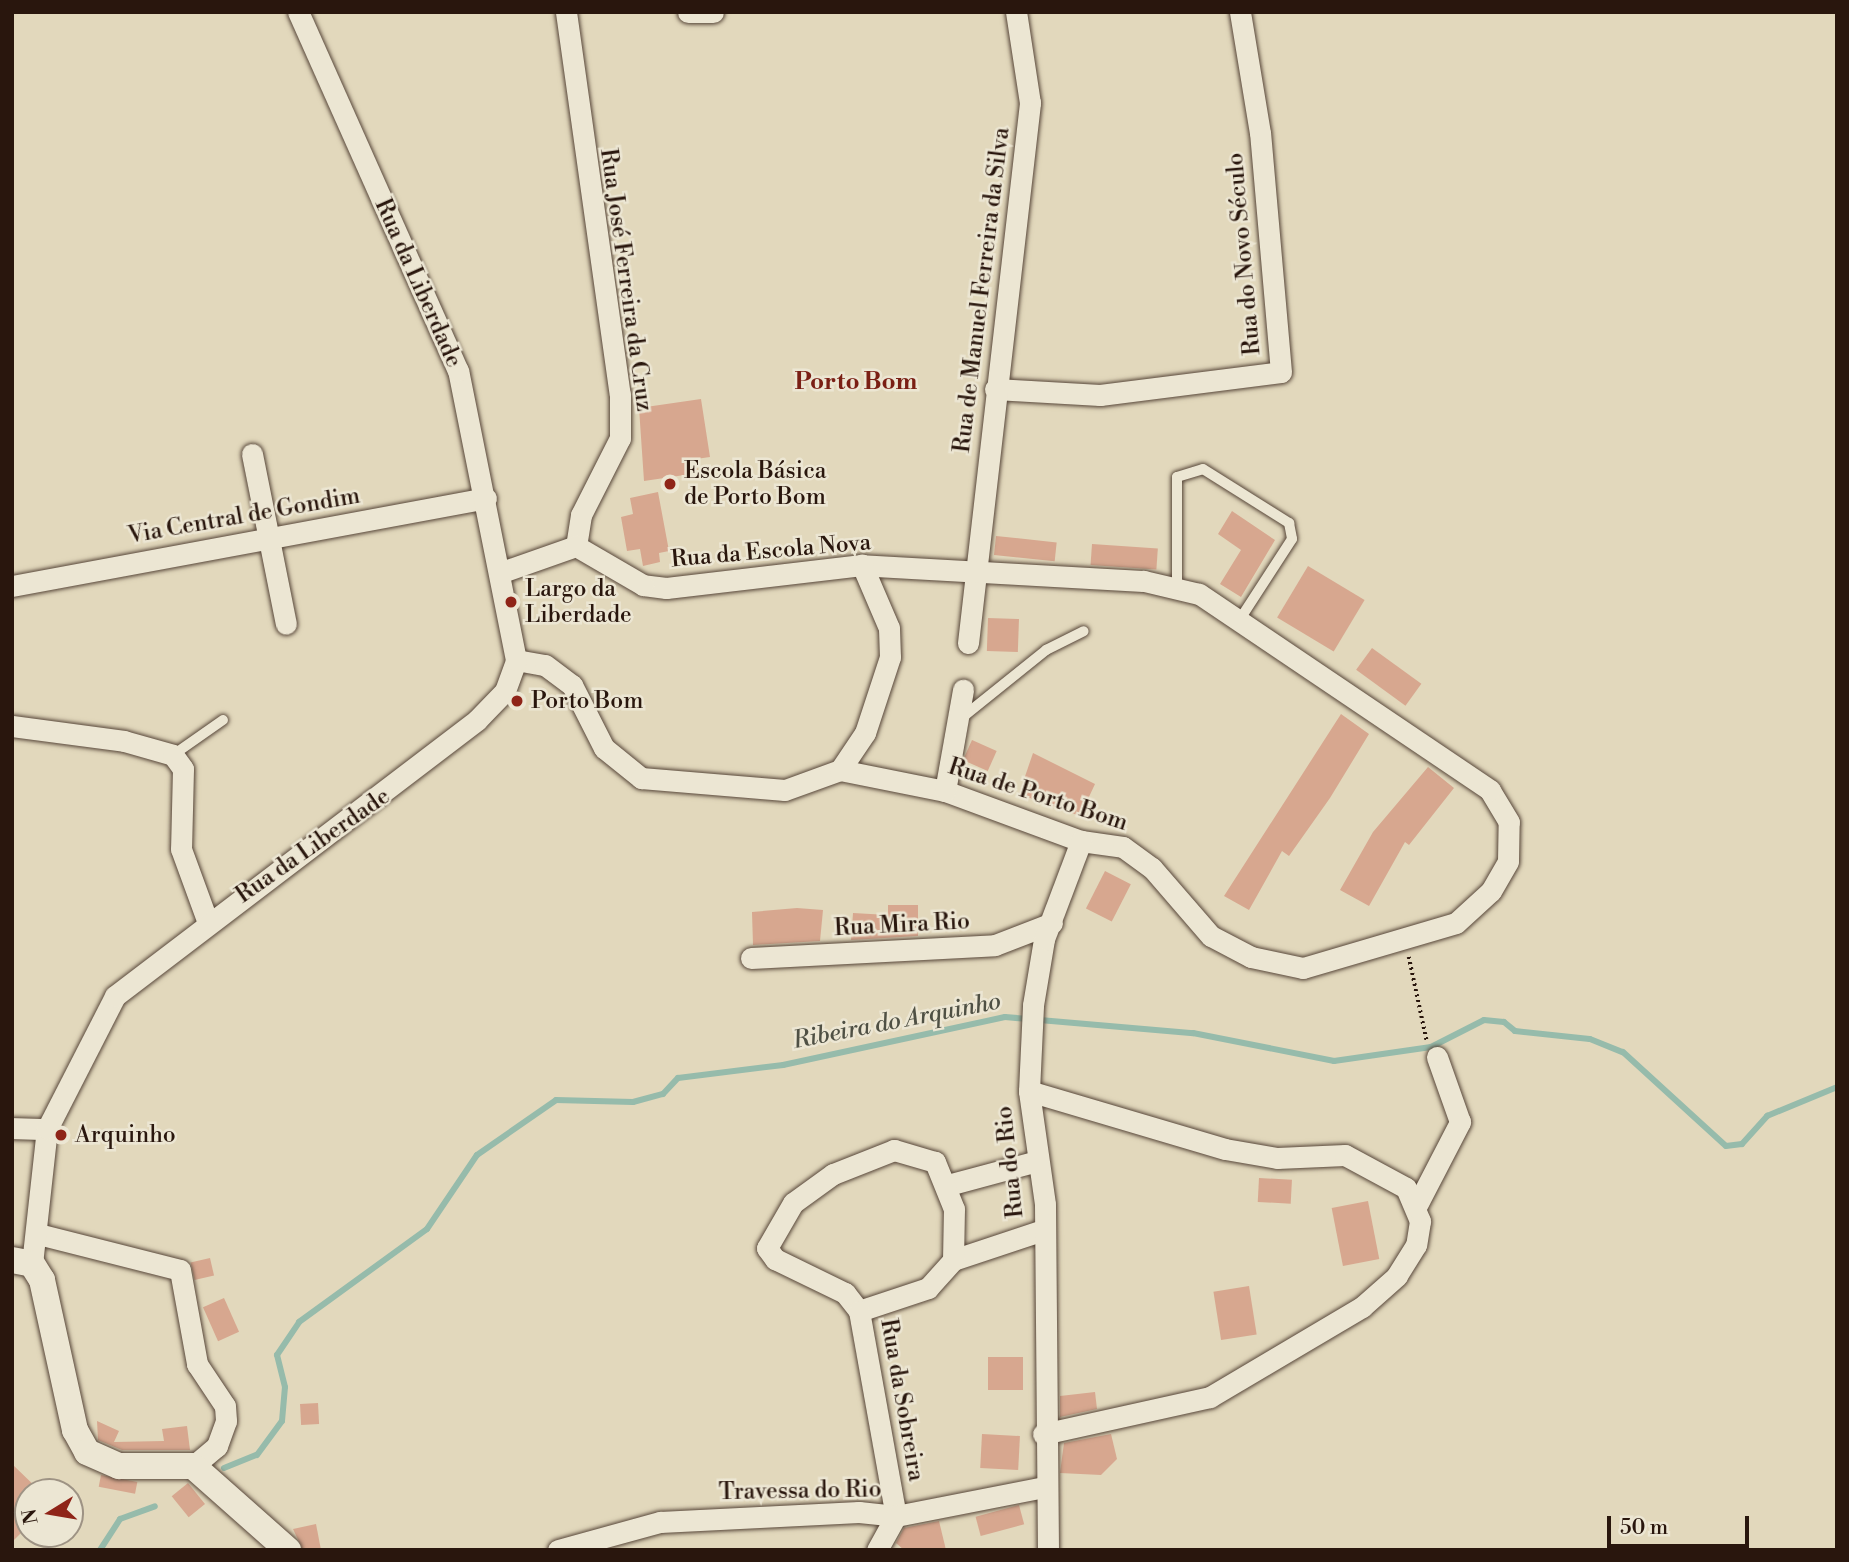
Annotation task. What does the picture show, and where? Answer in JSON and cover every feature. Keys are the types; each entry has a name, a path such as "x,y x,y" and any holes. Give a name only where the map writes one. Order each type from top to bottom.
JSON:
{"street":[{"name":"Rua da Liberdade","path":"193,1466 119,1466 87,1452 72,1420 42,1280 22,1262 38,1234 47,1129 115,996 207,920 388,794 477,720 505,691 516,660 502,572 458,371 298,12"},
{"name":"Rua José Ferreira da Cruz","path":"566,12 620,394 620,438 581,515 576,546"},
{"path":"688,12 713,12"},
{"name":"Rua de Manuel Ferreira da Silva","path":"968,643 995,389 1030,103 1017,12"},
{"name":"Rua do Novo Século","path":"995,389 1100,395 1281,372 1260,133 1240,12"},
{"path":"252,454 286,624"},
{"name":"Via Central de Gondim","path":"12,586 486,498"},
{"name":"Rua da Escola Nova","path":"576,546 643,585 666,588 862,565 976,575"},
{"path":"502,572 576,546"},
{"path":"516,660 545,665 572,685 604,748 641,778 785,790 840,770 864,733 890,657 889,628 862,565"},
{"name":"Rua de Porto Bom","path":"840,770 945,791 1082,841 1123,847 1152,868 1211,936 1251,957 1303,968 1456,923 1490,891 1508,861 1509,822 1490,790 1459,764 1240,619 1177,587 976,575"},
{"path":"945,791 963,690"},
{"path":"12,726 124,741 173,755 183,769 181,849 207,920"},
{"name":"Rua do Rio","path":"1048,1550 1043,1434 1043,1230 1029,1091 1033,1005 1052,923 1082,841"},
{"name":"Rua Mira Rio","path":"751,958 995,945 1052,923"},
{"path":"1043,1434 1210,1397 1362,1307 1396,1276 1416,1245 1416,1207 1460,1122 1432,1048"},
{"path":"1029,1091 1226,1149 1277,1158 1345,1155 1406,1188 1416,1207"},
{"path":"12,1128 47,1129"},
{"path":"859,1311 845,1293 775,1259 766,1248 793,1203 833,1174 894,1150 936,1163 948,1185 953,1260 1043,1230"},
{"path":"948,1185 1037,1161"},
{"path":"38,1234 180,1270 197,1364 225,1406 226,1421 217,1446 193,1466 288,1550"},
{"name":"Rua da Sobreira","path":"896,1516 859,1311 928,1287 953,1260"},
{"name":"Travessa do Rio","path":"558,1550 660,1522 859,1512 896,1516 1044,1487"},
{"path":"877,1550 896,1516"}],"lane":[{"path":"1177,587 1177,477 1203,469 1289,523 1292,539 1240,619"},
{"path":"957,721 1046,650 1084,631"},
{"path":"173,755 223,720"}],"path":[{"path":"1405,938 1432,1048"}],"building":[{"path":"701,399 710,457 696,459 698,473 644,481 639,408"},
{"path":"658,492 669,551 659,553 660,562 643,566 640,549 627,551 621,517 633,514 630,498"},
{"path":"1232,511 1275,540 1241,597 1220,584 1241,550 1218,534"},
{"path":"996,536 1057,542 1055,561 994,555"},
{"path":"1092,544 1158,549 1156,570 1091,565"},
{"path":"1308,566 1365,600 1334,651 1277,617"},
{"path":"988,618 1019,619 1018,652 987,651"},
{"path":"1372,648 1421,684 1405,706 1356,670"},
{"path":"1341,714 1369,734 1330,798 1289,856 1282,851 1249,910 1224,896"},
{"path":"972,740 997,751 988,771 963,760"},
{"path":"1033,753 1095,784 1080,816 1019,794"},
{"path":"1428,767 1454,788 1409,845 1405,842 1369,906 1340,890 1373,832"},
{"path":"1105,871 1131,884 1112,922 1086,908"},
{"path":"888,905 918,905 918,936 851,940 853,913 888,915"},
{"path":"797,908 823,910 820,941 753,945 752,912"},
{"path":"1259,1178 1292,1180 1291,1204 1258,1202"},
{"path":"1368,1201 1379,1259 1343,1266 1332,1208"},
{"path":"210,1258 214,1276 195,1280 191,1262"},
{"path":"1249,1286 1257,1334 1221,1340 1213,1292"},
{"path":"224,1298 239,1332 218,1341 203,1307"},
{"path":"988,1357 1023,1357 1023,1390 988,1390"},
{"path":"1095,1392 1097,1409 1060,1417 1060,1396"},
{"path":"318,1403 319,1424 301,1425 300,1404"},
{"path":"97,1421 119,1431 114,1442 164,1441 162,1429 187,1426 190,1450 122,1450 98,1440"},
{"path":"982,1434 1020,1436 1018,1470 980,1468"},
{"path":"1111,1434 1117,1459 1101,1475 1060,1473 1064,1443"},
{"path":"12,1464 26,1478 14,1478 12,1542"},
{"path":"101,1475 137,1482 135,1494 99,1487"},
{"path":"188,1483 205,1504 189,1517 172,1496"},
{"path":"1019,1505 1024,1524 981,1536 976,1517"},
{"path":"939,1521 946,1550 904,1550 896,1543 904,1528"},
{"path":"316,1524 321,1550 303,1550 293,1529"}],"waterway":[{"name":"Ribeira do Arquinho","path":"224,1468 257,1455 282,1421 285,1387 277,1355 299,1322 427,1229 477,1155 556,1100 633,1102 663,1094 678,1078 783,1065 1005,1017 1193,1033 1334,1061 1431,1047 1484,1020 1504,1022 1515,1031 1590,1039 1623,1052 1726,1146 1742,1144 1767,1116 1837,1087"},
{"name":"Ribeira do Arquinho","path":"100,1550 120,1519 155,1506"}],"place":[{"name":"Escola Básica de Porto Bom","path":"670,484"},
{"name":"Largo da Liberdade","path":"511,602"},
{"name":"Porto Bom","path":"517,701"},
{"name":"Arquinho","path":"61,1135"}],"district":[{"name":"Porto Bom","path":"856,383"}]}
